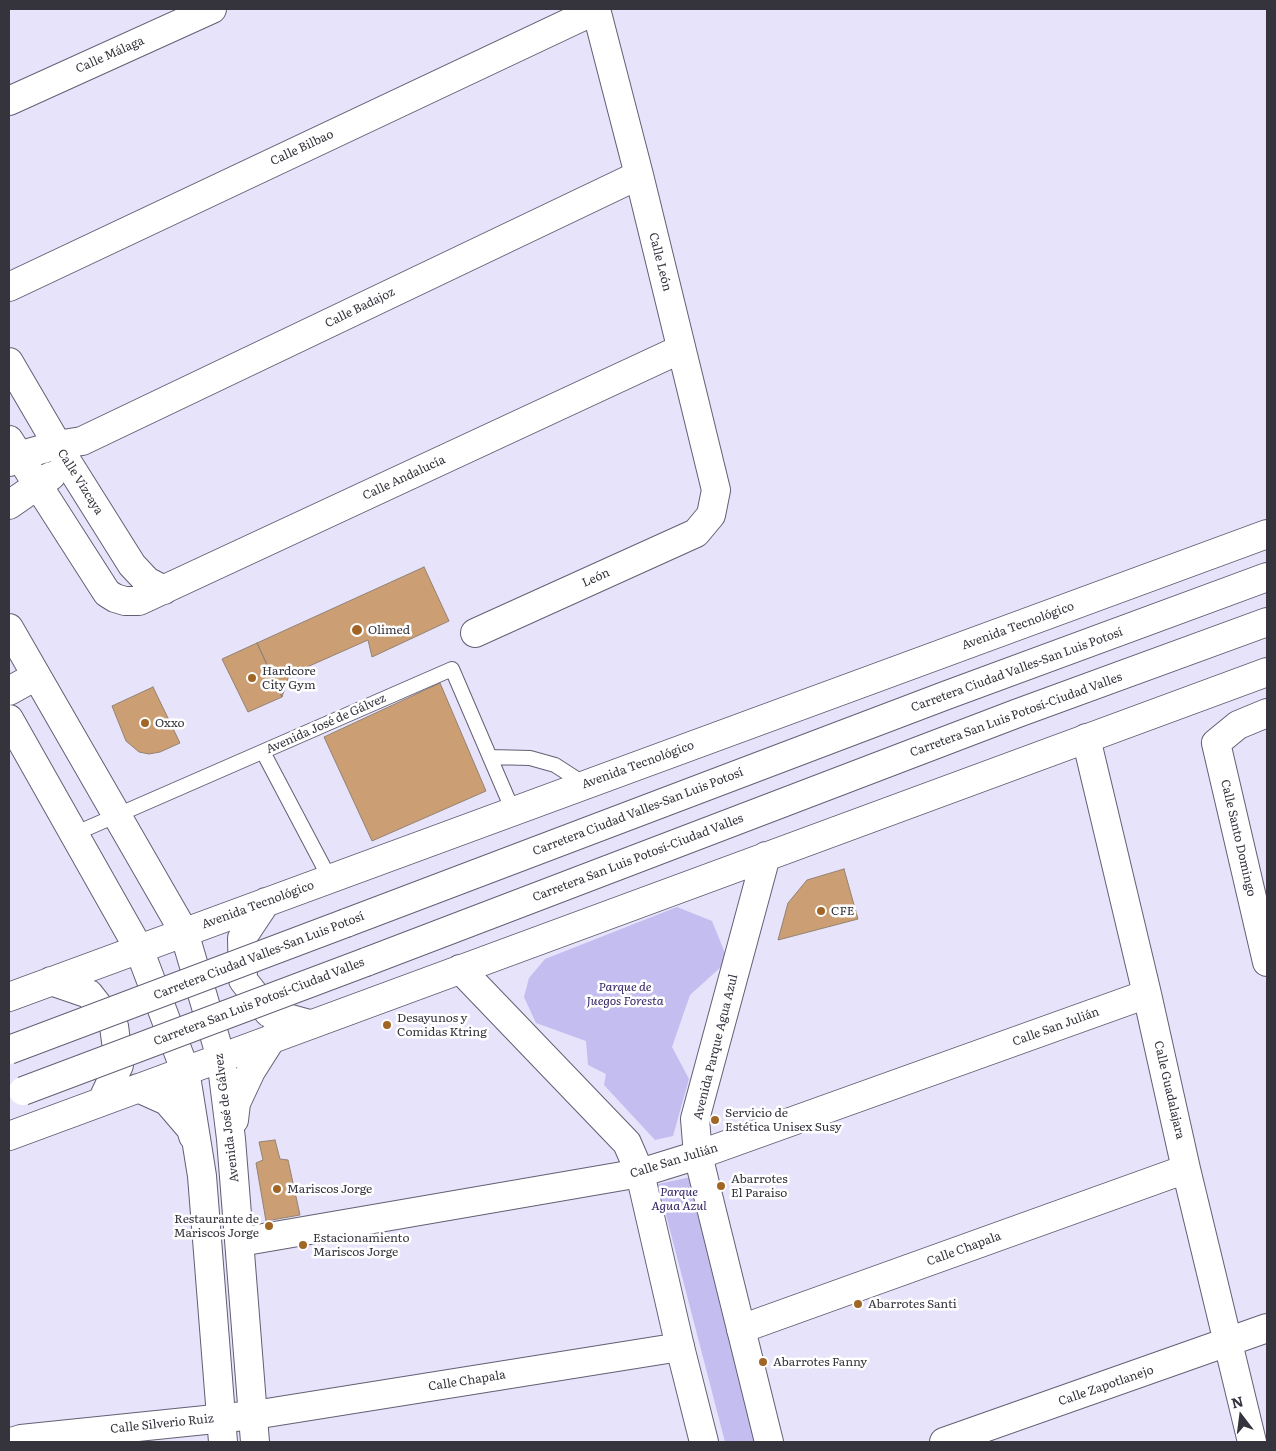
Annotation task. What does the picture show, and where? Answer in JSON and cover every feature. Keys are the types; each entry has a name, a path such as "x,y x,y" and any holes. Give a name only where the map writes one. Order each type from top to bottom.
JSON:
{"street":[{"name":"Calle Málaga","path":"9,101 212,9"},
{"name":"Calle León","path":"596,9 639,175 716,490 721,519"},
{"name":"Calle Bilbao","path":"9,287 596,9"},
{"name":"Calle Badajoz","path":"9,505 37,486 69,450 639,175"},
{"name":"Calle Andalucía","path":"37,486 107,593 125,601 139,601 681,349"},
{"name":"Calle Vizcaya","path":"9,362 69,450 132,565 147,581 164,590"},
{"name":"Calle Badajoz","path":"12,453 69,450"},
{"path":"12,453 37,486"},
{"name":"León","path":"475,633 696,533 721,519"},
{"name":"Avenida Tecnológico","path":"9,997 1267,534"},
{"name":"Carretera Ciudad Valles-San Luis Potosí","path":"9,1050 948,695 1267,577"},
{"name":"Carretera San Luis Potosí-Ciudad Valles","path":"9,1097 1018,713 1267,622"},
{"name":"Avenida José de Gálvez","path":"9,628 184,932 221,1058 231,1139 255,1442"},
{"path":"9,1136 1267,672"},
{"path":"9,691 36,676"},
{"name":"Calle Santo Domingo","path":"1267,713 1238,725 1216,743 1267,962"},
{"path":"9,719 140,949 185,1070 200,1155 223,1430"},
{"name":"Calle Guadalajara","path":"1086,738 1147,994 1186,1169 1252,1442"},
{"name":"Avenida Parque Agua Azul","path":"766,856 695,1119 698,1155 769,1442"},
{"path":"266,902 242,938 243,980 269,1013 310,1024"},
{"path":"460,969 627,1143 640,1174 704,1442"},
{"path":"51,981 89,994 114,1026 119,1065 102,1101"},
{"name":"Calle San Julián","path":"240,1242 640,1174 1147,994"},
{"path":"231,1139 236,1103 250,1070 272,1038"},
{"path":"138,1088 167,1101 191,1129 200,1155"},
{"name":"Calle Chapala","path":"741,1329 1186,1169"},
{"name":"Calle Zapotlanejo","path":"944,1442 1267,1328"},
{"name":"Calle Chapala","path":"254,1415 680,1347"},
{"name":"Calle Silverio Ruiz","path":"11,1442 21,1439 223,1430 254,1415"}],"lane":[{"name":"Avenida José de Gálvez","path":"74,834 452,668 490,757"},
{"path":"263,752 330,878"},
{"path":"514,811 490,757 530,758 555,765 586,785"}],"green space":[{"name":"Parque de Juegos Foresta","path":"677,907 712,921 725,953 722,966 690,995 672,1047 689,1079 673,1136 655,1140 604,1085 606,1074 588,1065 586,1041 536,1023 524,997 529,978 545,959"},
{"name":"Parque Agua Azul","path":"691,1177 756,1442 725,1442 658,1184"}],"building":[{"name":"Olimed","path":"424,567 449,621 372,657 368,640 289,675 282,697 257,643"},
{"name":"Hardcore City Gym","path":"257,643 282,697 248,712 222,659"},
{"path":"440,683 486,791 372,841 324,737"},
{"name":"Oxxo","path":"153,687 180,743 160,752 149,754 139,752 126,741 112,706"},
{"name":"CFE","path":"844,869 858,919 778,940 788,903 807,880"},
{"name":"Mariscos Jorge","path":"275,1140 280,1159 288,1160 300,1215 266,1221 256,1163 263,1160 259,1142"}],"place":[{"name":"Olimed","path":"357,630"},
{"name":"Hardcore City Gym","path":"252,678"},
{"name":"Oxxo","path":"145,723"},
{"name":"CFE","path":"821,911"},
{"name":"Desayunos y Comidas Ktring","path":"387,1025"},
{"name":"Servicio de Estética Unisex Susy","path":"715,1120"},
{"name":"Abarrotes El Paraiso","path":"721,1186"},
{"name":"Mariscos Jorge","path":"277,1189"},
{"name":"Restaurante de Mariscos Jorge","path":"269,1226"},
{"name":"Estacionamiento Mariscos Jorge","path":"303,1245"},
{"name":"Abarrotes Santi","path":"858,1304"},
{"name":"Abarrotes Fanny","path":"763,1362"}]}
